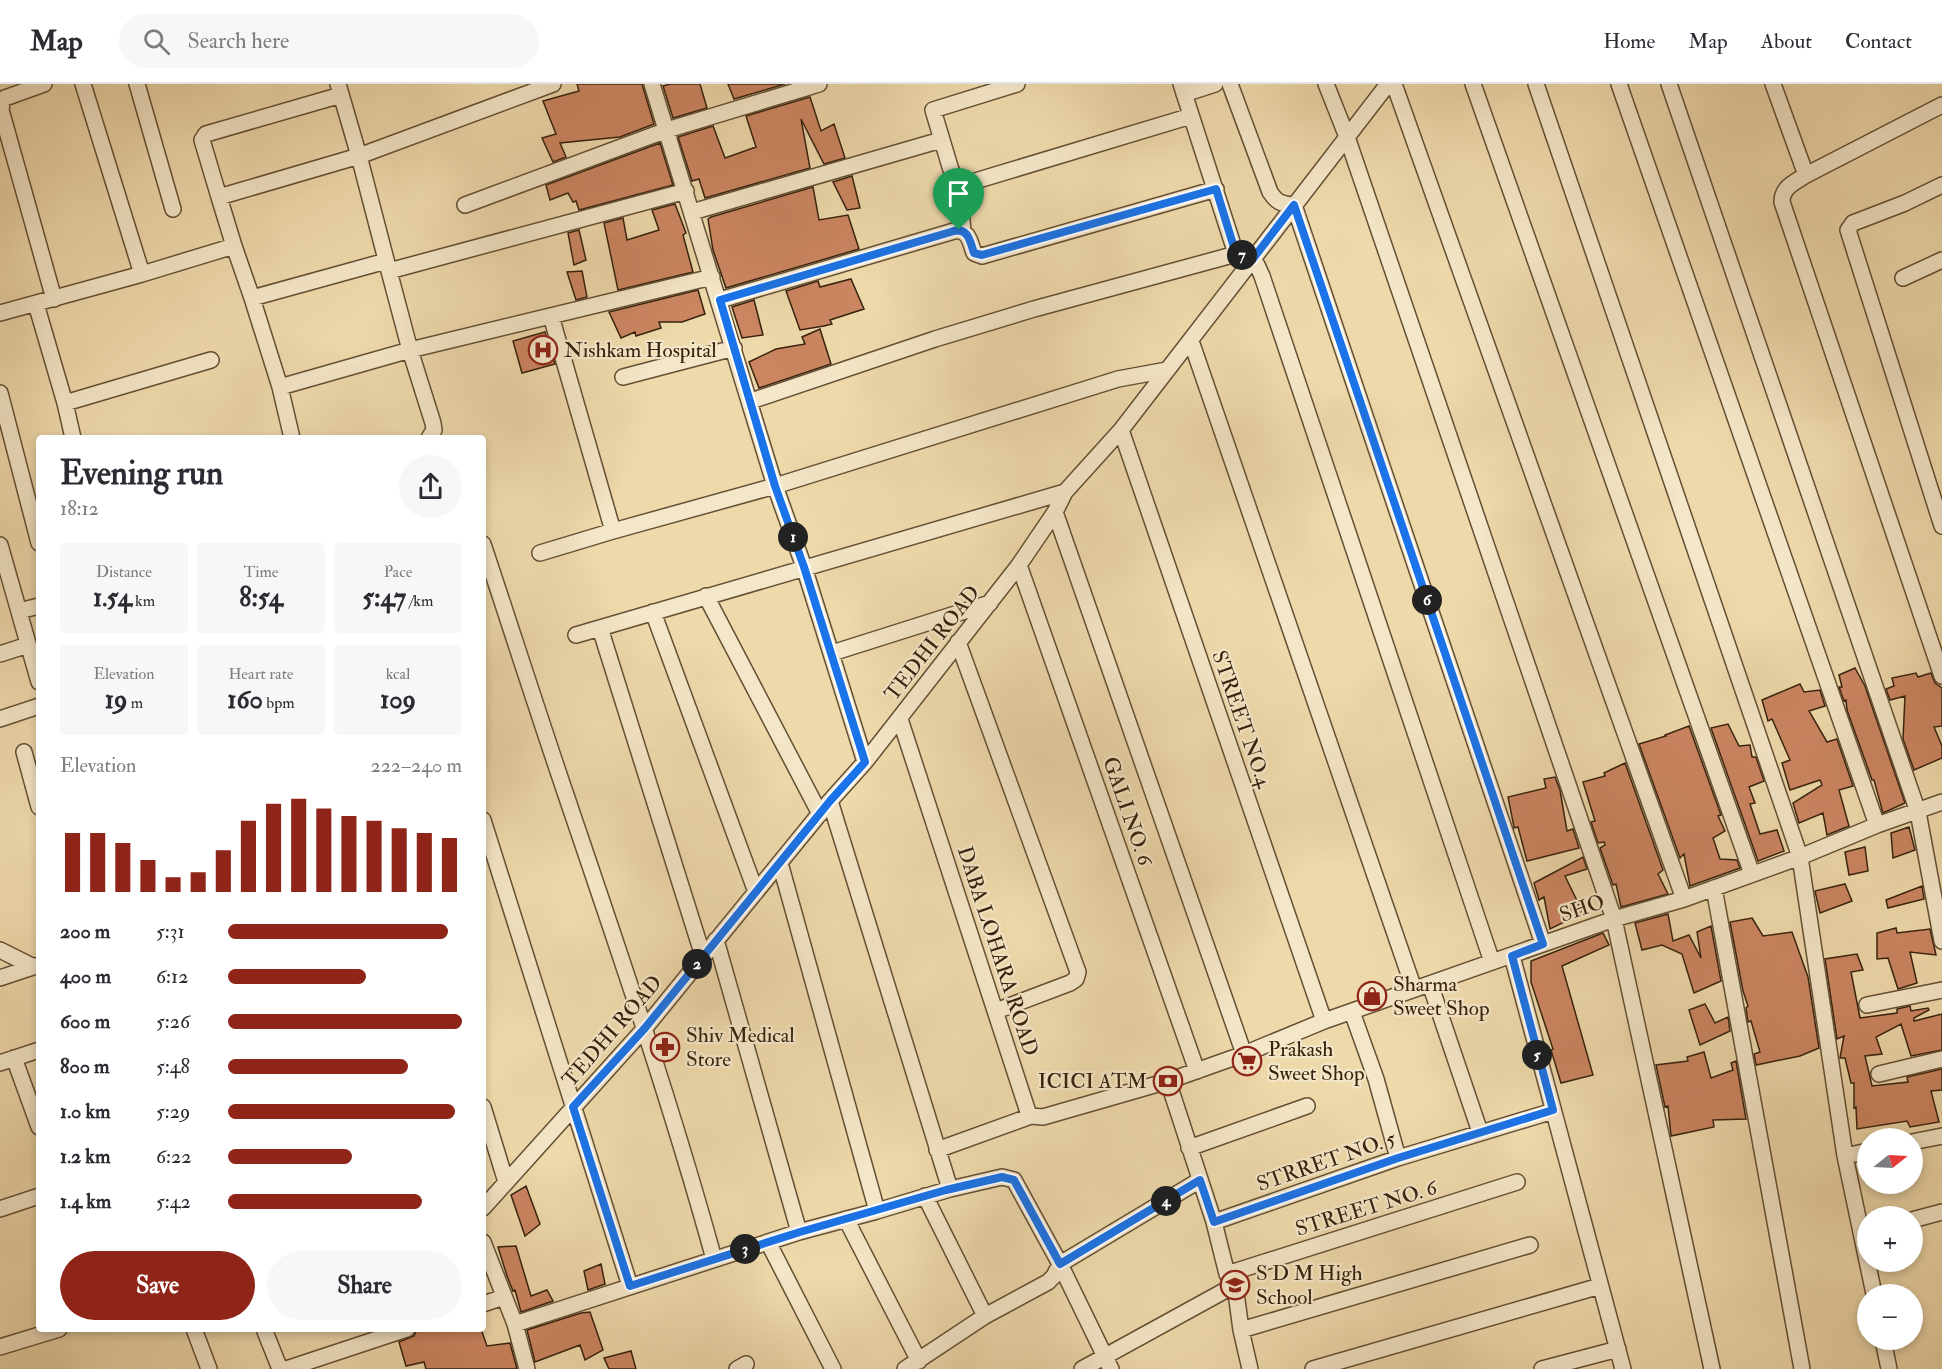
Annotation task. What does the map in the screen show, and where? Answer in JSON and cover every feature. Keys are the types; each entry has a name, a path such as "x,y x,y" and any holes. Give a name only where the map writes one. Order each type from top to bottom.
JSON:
{"street":[{"path":"44,84 5,98 1,111 54,298"},
{"path":"83,84 142,274"},
{"path":"138,84 173,209"},
{"path":"219,197 359,156 553,84"},
{"path":"652,84 751,401 775,486 804,567 865,762"},
{"path":"465,204 667,130 819,84"},
{"path":"963,231 960,187 951,170 933,110 1017,84"},
{"path":"1215,84 1183,89 1236,254"},
{"path":"1230,84 1270,192 1275,201 1294,205 1543,944"},
{"path":"1326,84 1347,137 1614,919 1712,1369"},
{"name":"TEDHI ROAD","path":"486,1205 645,1028 900,719 1019,565 1055,512 1065,492 1121,430 1388,84"},
{"path":"1394,84 1684,899"},
{"path":"1473,84 1752,874"},
{"path":"1536,84 1800,857 1845,1156 1872,1284"},
{"path":"1619,84 1877,825"},
{"path":"1669,84 1918,812 1942,941"},
{"path":"1777,86 1806,175"},
{"path":"291,435 280,387 202,140 206,134 339,89 410,350 433,423 434,430 431,435"},
{"path":"1942,105 1806,175 1785,189 1782,194 1782,202 1942,676"},
{"path":"960,187 979,179 1191,116"},
{"path":"693,212 941,140"},
{"path":"1942,185 1905,203 1853,223 1848,230 1942,526"},
{"path":"720,300 954,231 967,233 974,253 982,255 1216,189"},
{"path":"252,298 686,191"},
{"path":"0,313 234,246"},
{"path":"751,401 935,339 1034,309 1236,254 1252,260 1262,276 1492,962"},
{"path":"1904,278 1941,266"},
{"path":"280,387 410,350 712,277"},
{"path":"36,304 73,435"},
{"path":"551,316 613,531"},
{"path":"1191,341 1414,989"},
{"path":"623,377 734,348"},
{"path":"65,403 211,360"},
{"path":"540,553 775,486 1118,379 1167,370"},
{"path":"0,393 36,531"},
{"name":"STREET NO.4","path":"1121,430 1324,1021"},
{"path":"576,635 1065,492"},
{"path":"1055,512 1244,1054"},
{"path":"0,545 36,672"},
{"path":"486,553 645,1028 714,1259"},
{"name":"GALI NO. 6","path":"1019,565 1197,1071"},
{"path":"706,596 820,814"},
{"path":"832,653 990,603"},
{"path":"19,611 36,607"},
{"path":"653,612 756,892"},
{"path":"600,628 703,956"},
{"path":"958,642 1078,972 1076,979 1070,984 996,1011"},
{"path":"0,654 28,645"},
{"path":"0,719 36,707"},
{"name":"DABA LOHARA ROAD","path":"900,719 1031,1116"},
{"path":"24,752 36,796"},
{"path":"830,801 950,1189 946,1190"},
{"name":"SHO","path":"1168,1081 1414,989 1614,919 1684,899 1942,802"},
{"path":"486,830 630,1286"},
{"path":"780,863 877,1211"},
{"path":"1714,888 1802,1369"},
{"path":"716,940 800,1232"},
{"path":"0,950 36,966"},
{"path":"1512,956 1623,1369"},
{"path":"0,978 36,966"},
{"path":"1430,984 1480,1132"},
{"path":"1867,1005 1942,990"},
{"path":"1352,1012 1376,1079 1398,1158"},
{"path":"36,1051 7,1061 36,1121"},
{"path":"1879,1074 1942,1059"},
{"path":"938,1150 1031,1116 1043,1117 1168,1081 1231,1279 1250,1369"},
{"path":"1190,1148 1307,1106"},
{"name":"STRRET NO. 5","path":"1214,1222 1398,1158 1553,1110"},
{"path":"486,1117 506,1182"},
{"path":"1923,1140 1942,1136"},
{"path":"1845,1156 1857,1153"},
{"path":"515,1324 800,1232 946,1190 1002,1177 1014,1180 1060,1264 1108,1362"},
{"path":"905,1369 986,1316 1048,1282 1060,1264 1200,1180"},
{"name":"STREET NO. 6","path":"1082,1369 1108,1362 1231,1279 1517,1182"},
{"path":"925,1196 986,1316"},
{"path":"0,1209 36,1197"},
{"path":"1923,1217 1942,1212"},
{"path":"846,1219 919,1361"},
{"path":"768,1242 833,1369"},
{"path":"1241,1330 1530,1245"},
{"path":"486,1250 515,1324 527,1369"},
{"path":"1313,1369 1600,1286"},
{"path":"486,1303 504,1297"},
{"path":"0,1347 49,1332"},
{"path":"195,1332 208,1369"},
{"path":"265,1332 280,1369"},
{"path":"286,1369 398,1332"},
{"path":"1542,1369 1618,1348"},
{"path":"1885,1350 1889,1369"}],"building":[{"path":"577,84 642,84 654,124 620,137 560,143 566,157 553,162 542,138 556,134 543,101 579,91"},
{"path":"700,84 707,108 673,118 663,86"},
{"path":"728,84 785,84 734,99"},
{"path":"810,97 821,131 834,124 845,158 824,164 801,119 810,168 705,198 699,179 692,181 678,137 713,126 725,158 756,147 746,116"},
{"path":"660,143 673,185 579,210 576,201 573,202 568,193 550,200 546,185"},
{"path":"852,176 860,208 847,210 833,182"},
{"path":"813,187 819,220 848,215 859,249 726,288 713,250 708,219"},
{"path":"675,204 686,233 683,235 693,272 618,290 604,223 623,218 627,240 659,230 652,210"},
{"path":"579,230 586,260 574,265 568,233"},
{"path":"582,271 587,297 576,300 567,272"},
{"path":"851,279 864,309 830,320 832,324 800,330 786,291 818,281 820,287"},
{"path":"698,290 705,314 682,322 659,322 661,328 636,336 635,332 621,338 609,312"},
{"path":"754,300 763,335 742,338 732,307"},
{"path":"820,329 831,364 759,388 749,362 776,349 805,344 802,337"},
{"path":"545,332 555,364 522,373 513,341"},
{"path":"1855,668 1865,686 1905,803 1883,813 1874,780 1872,780 1847,710 1846,700 1844,701 1839,687 1842,687 1839,675"},
{"path":"1916,673 1918,677 1931,673 1935,683 1942,688 1942,726 1934,727 1942,746 1942,758 1914,770 1903,739 1905,696 1890,700 1886,689 1894,686 1892,678"},
{"path":"1800,684 1804,692 1820,690 1825,706 1809,711 1827,742 1837,739 1853,786 1839,790 1849,826 1827,835 1823,813 1799,823 1793,803 1822,785 1820,780 1790,790 1782,763 1790,760 1772,719 1768,721 1762,700"},
{"path":"1728,724 1739,746 1750,745 1752,757 1756,757 1764,781 1749,787 1755,803 1750,804 1760,834 1777,830 1784,851 1758,861 1711,728"},
{"path":"1689,726 1725,831 1713,838 1720,859 1737,860 1740,868 1690,886 1684,854 1680,858 1639,744"},
{"path":"1625,763 1663,870 1658,874 1668,894 1621,907 1616,884 1613,885 1600,848 1605,845 1604,842 1598,843 1591,822 1595,821 1583,782 1605,776 1604,773"},
{"path":"1555,777 1560,790 1567,831 1573,829 1579,848 1527,861 1518,827 1514,828 1508,797 1546,788 1544,779"},
{"path":"1909,827 1915,850 1893,858 1891,833"},
{"path":"1865,847 1868,871 1849,875 1845,852"},
{"path":"1583,857 1587,869 1565,876 1583,913 1550,929 1544,897 1539,900 1534,883"},
{"path":"1845,884 1852,901 1820,913 1815,891"},
{"path":"1922,886 1924,899 1888,908 1886,900"},
{"path":"1668,914 1673,941 1689,935 1701,958 1697,932 1711,926 1721,981 1694,993 1682,954 1662,945 1642,950 1635,923"},
{"path":"1752,918 1763,936 1792,932 1808,977 1819,1048 1800,1056 1756,1065 1754,1054 1760,1052 1751,1021 1748,1022 1746,1008 1748,1006 1730,922"},
{"path":"1896,928 1897,933 1930,929 1936,955 1910,952 1917,983 1898,989 1888,958 1877,959 1877,933"},
{"path":"1603,933 1609,945 1562,966 1593,1075 1561,1083 1551,1050 1553,1049 1531,982 1531,961"},
{"path":"1857,954 1863,970 1851,972 1860,1018 1897,1013 1897,1009 1910,1006 1911,1011 1928,1008 1929,1010 1914,1018 1914,1021 1942,1014 1942,1050 1911,1056 1901,1024 1876,1037 1882,1054 1865,1056 1872,1086 1908,1082 1907,1077 1942,1069 1942,1090 1931,1091 1939,1122 1910,1127 1907,1121 1857,1129 1854,1083 1851,1083 1845,1058 1840,1058 1844,1036 1837,1039 1825,959"},
{"path":"1705,1004 1715,1023 1728,1017 1730,1031 1700,1045 1689,1010"},
{"path":"1704,1052 1711,1078 1733,1070 1731,1063 1736,1061 1746,1119 1713,1120 1714,1127 1671,1136 1668,1106 1665,1107 1656,1065 1688,1061 1687,1057"},
{"path":"526,1186 540,1224 525,1236 511,1195"},
{"path":"516,1246 531,1296 547,1290 553,1301 521,1312 498,1247"},
{"path":"601,1264 605,1284 588,1290 584,1271"},
{"path":"590,1312 603,1350 585,1360 580,1345 535,1362 527,1330"},
{"path":"416,1332 482,1332 487,1346 510,1343 517,1369 426,1369 424,1362 406,1366 399,1342 414,1336"},
{"path":"631,1351 636,1369 609,1369 604,1358"}],"place":[{"name":"Nishkam Hospital","path":"543,350"},
{"name":"Sharma Sweet Shop","path":"1372,996"},
{"name":"Shiv Medical Store","path":"665,1047"},
{"name":"Prakash Sweet Shop","path":"1247,1061"},
{"name":"ICICI ATM","path":"1168,1081"},
{"name":"S D M High School","path":"1235,1285"}],"route":[{"path":"1216,189 1236,254 1252,260 1294,205 1543,944 1512,956 1553,1110 1398,1158 1214,1222 1200,1180 1060,1264 1014,1180 1002,1177 946,1190 800,1232 630,1286 573,1107 645,1028 830,801 865,762 804,567 775,486 720,300 959,230 967,233 974,253 982,255 1216,189"}]}
